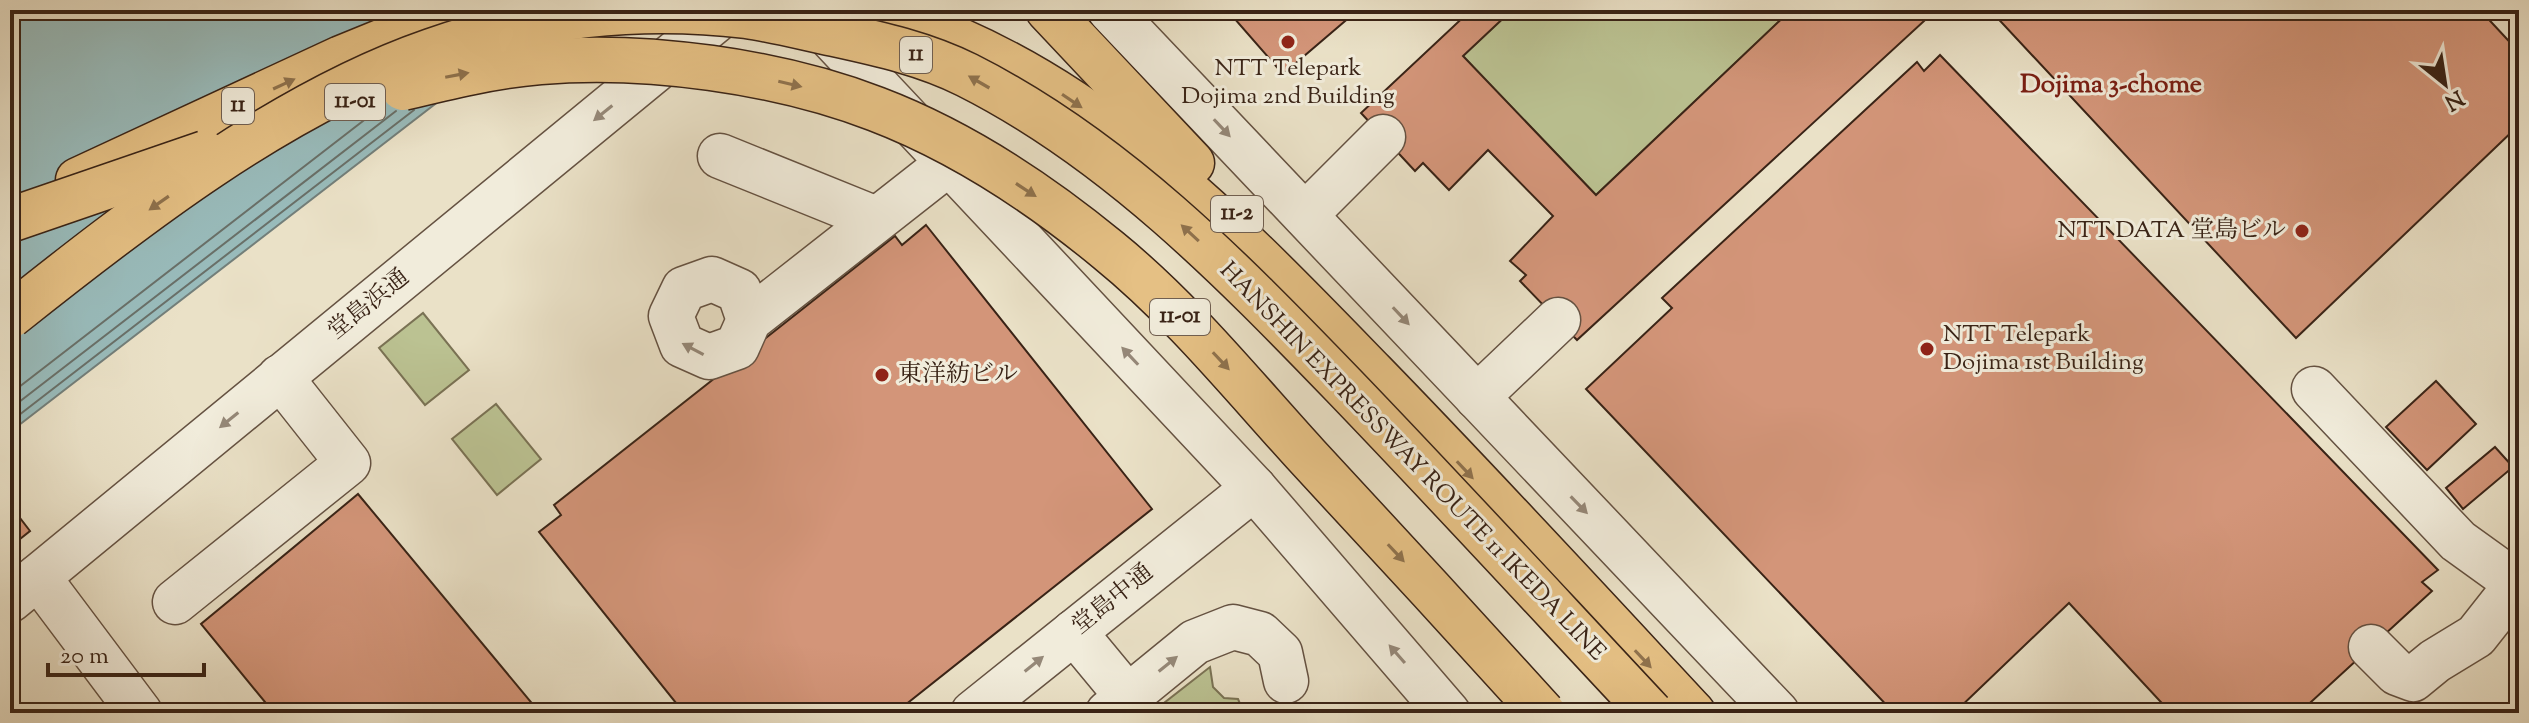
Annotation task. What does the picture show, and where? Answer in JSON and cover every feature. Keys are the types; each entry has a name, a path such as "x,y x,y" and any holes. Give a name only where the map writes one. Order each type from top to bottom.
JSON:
{"highway":[{"name":"11","path":"10,211 341,58 422,25 471,10"},
{"name":"HANSHIN EXPRESSWAY ROUTE 11 IKEDA LINE","path":"875,10 909,19 981,48 1051,86 1119,133 1182,185 1239,238 1421,422 1693,713"},
{"name":"11-2","path":"1048,10 1191,162 1421,422"},
{"name":"HANSHIN EXPRESSWAY ROUTE 11 IKEDA LINE","path":"10,316 95,249 272,128 353,84 431,51 507,29 590,13 668,11 748,16 899,48 966,74 1033,113 1104,160 1167,211 1294,333 1651,713"},
{"name":"11-01","path":"10,220 370,97 455,75 540,62 632,60 714,68 795,84 876,109 958,147 1032,194 1109,250 1183,320 1543,713"}],"street":[{"name":"堂島浜通","path":"24,588 728,10"},
{"path":"806,10 1254,488 1448,713"},
{"path":"1110,10 1777,713"},
{"path":"1305,215 1383,137"},
{"path":"720,156 876,219"},
{"path":"749,320 949,163"},
{"path":"1477,397 1558,320"},
{"path":"175,602 348,463 280,377"},
{"path":"2314,389 2458,541 2518,584 2476,636 2435,661 2413,679 2397,673 2371,647"},
{"name":"堂島中通","path":"973,713 1254,488"},
{"path":"24,588 140,713"},
{"path":"1074,632 1118,705 1195,642 1233,627 1260,634 1280,653 1286,681"}],"green space":[{"path":"1512,10 1791,10 1596,195 1463,56"},
{"path":"423,313 469,370 425,405 379,348"},
{"path":"496,404 541,459 497,495 452,439"},
{"path":"1210,667 1213,687 1224,698 1238,699 1244,713 1158,713 1164,703"}],"water":[{"path":"10,10 557,10 10,432"}],"building":[{"name":"NTT Telepark Dojima 2nd Building","path":"1227,10 1358,10 1283,74"},
{"path":"1471,10 1512,10 1463,56 1596,195 1791,10 1936,10 1577,340 1520,281 1526,275 1510,261 1553,216 1488,150 1449,190 1423,163 1415,171 1361,113"},
{"name":"NTT DATA 堂島ビル","path":"1990,10 2480,10 2519,52 2519,125 2296,338"},
{"name":"NTT Telepark Dojima 1st Building","path":"1940,55 2438,570 2422,582 2432,591 2299,713 2171,713 2069,603 1954,713 1894,713 1586,389 1672,308 1662,298 1917,62 1924,71"},
{"name":"東洋紡ビル","path":"926,225 1152,509 895,713 684,713 539,532 561,515 554,505 895,236 902,245"},
{"path":"2436,381 2476,424 2427,470 2386,427"},
{"path":"2495,447 2513,467 2463,509 2446,488"},
{"path":"358,494 540,713 274,713 201,624"},
{"path":"10,505 30,531 10,547"}],"place":[{"name":"NTT Telepark Dojima 2nd Building","path":"1288,42"},
{"name":"NTT DATA 堂島ビル","path":"2302,231"},
{"name":"NTT Telepark Dojima 1st Building","path":"1927,349"},
{"name":"東洋紡ビル","path":"882,375"}],"district":[{"name":"Dojima 3-chome","path":"2111,85"}]}
